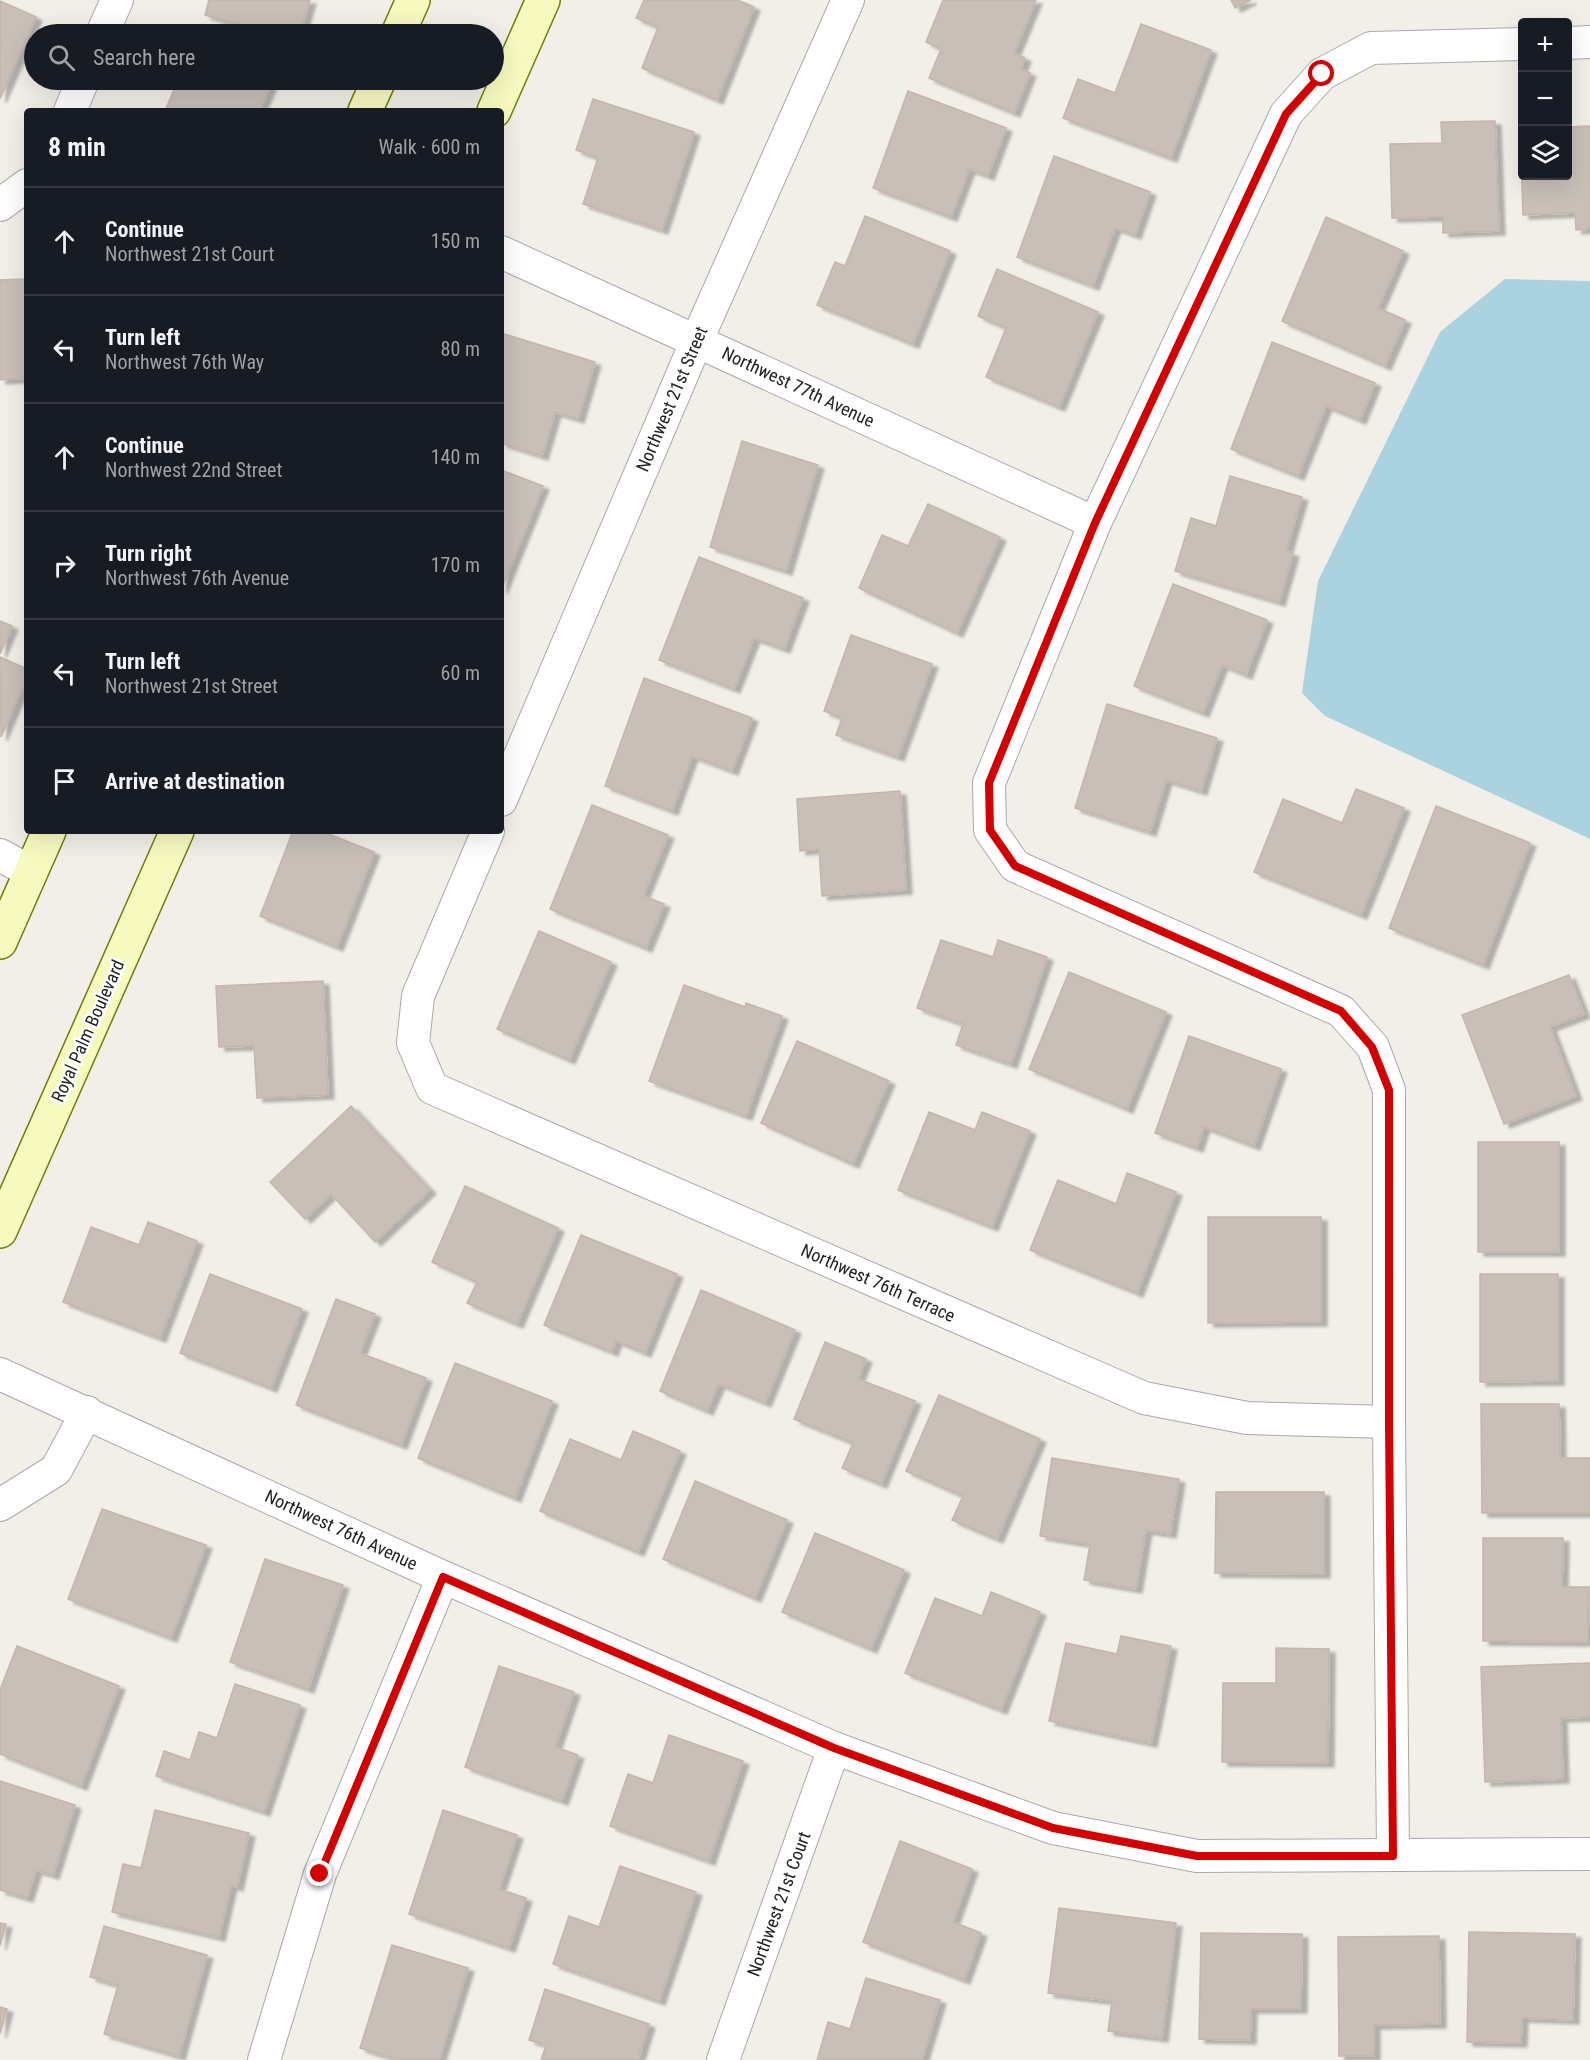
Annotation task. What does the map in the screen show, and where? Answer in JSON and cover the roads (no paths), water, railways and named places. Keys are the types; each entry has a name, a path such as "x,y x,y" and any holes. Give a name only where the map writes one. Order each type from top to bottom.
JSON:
{"main road":[{"path":"402,24 413,0"},
{"path":"496,108 543,0"},
{"path":"367,108 375,90"},
{"path":"0,942 48,834"},
{"name":"Royal Palm Boulevard","path":"0,1231 176,834"}],"street":[{"path":"106,24 117,0"},
{"name":"Northwest 21st Street","path":"504,793 697,340 848,0"},
{"path":"1572,43 1590,42"},
{"path":"1393,1856 1389,1090 1372,1047 1341,1011 1015,866 990,830 989,783 1095,523 1286,114 1322,74 1371,48 1518,44"},
{"path":"71,108 79,90"},
{"path":"1,205 24,187"},
{"name":"Northwest 77th Avenue","path":"504,253 1095,523"},
{"name":"Northwest 76th Terrace","path":"487,834 418,996 413,1043 432,1088 1143,1398 1247,1418 1389,1422"},
{"path":"0,855 31,872"},
{"name":"Northwest 76th Avenue","path":"0,1374 443,1577 834,1748 1053,1828 1186,1854 1393,1856 1590,1854"},
{"path":"0,1505 56,1470 87,1412"},
{"path":"264,2060 320,1874 443,1577"},
{"name":"Northwest 21st Court","path":"723,2060 834,1748"}],"water":[{"path":"1505,279 1590,281 1590,839 1325,716 1302,693 1318,581 1440,332"}]}
